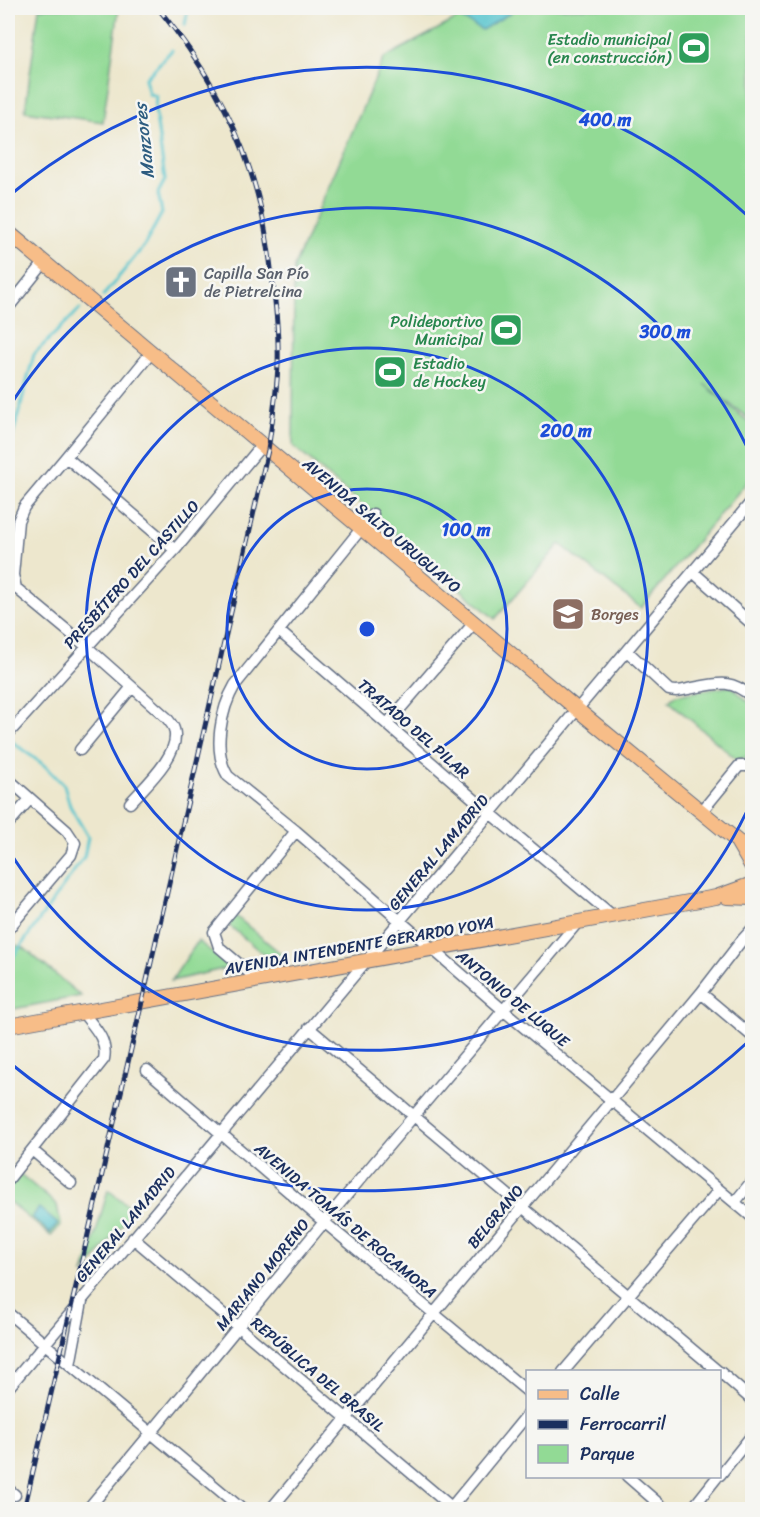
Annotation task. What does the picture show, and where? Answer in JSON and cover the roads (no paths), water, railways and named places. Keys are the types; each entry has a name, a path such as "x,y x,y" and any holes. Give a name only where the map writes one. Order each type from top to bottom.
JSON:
{"main road":[{"name":"AVENIDA SALTO URUGUAYO","path":"8,232 578,710 737,841 753,850"},
{"name":"AVENIDA SALTO URUGUAYO","path":"737,841 753,867"},
{"name":"AVENIDA INTENDENTE GERARDO YOYA","path":"8,1026 716,897 753,884"},
{"name":"AVENIDA INTENDENTE GERARDO YOYA","path":"716,897 753,898"}],"street":[{"path":"8,308 44,263"},
{"path":"130,803 171,754 175,738 174,728 166,717 86,646 16,588 13,575 18,521 24,507 151,352"},
{"name":"PRESBÍTERO DEL CASTILLO","path":"8,734 175,550 262,446"},
{"path":"66,458 175,550"},
{"name":"GENERAL LAMADRID","path":"8,1388 753,501"},
{"path":"279,631 373,514"},
{"path":"693,572 753,624"},
{"path":"387,724 474,623"},
{"name":"TRATADO DEL PILAR","path":"279,631 613,916"},
{"name":"ANTONIO DE LUQUE","path":"279,631 235,685 228,698 219,743 228,776 296,831 503,1010 753,1217"},
{"path":"627,651 669,690 676,692 729,683 753,697"},
{"path":"80,750 132,687"},
{"path":"702,812 739,766 749,766 753,769"},
{"path":"8,779 67,831 75,843 71,855 8,929"},
{"path":"8,824 30,799"},
{"path":"258,980 219,947 214,932 296,831"},
{"name":"BELGRANO","path":"270,1509 701,993 741,940 753,919"},
{"name":"MARIANO MORENO","path":"87,1509 324,1222 578,922"},
{"name":"BELGRANO","path":"741,940 753,930"},
{"path":"701,993 753,1036"},
{"path":"8,1180 104,1059 102,1039 83,1012"},
{"path":"309,1028 717,1370"},
{"name":"AVENIDA TOMÁS DE ROCAMORA","path":"147,1070 324,1222 526,1390"},
{"path":"32,1150 71,1183"},
{"path":"735,1202 753,1181"},
{"path":"564,1370 719,1190"},
{"name":"REPÚBLICA DEL BRASIL","path":"133,1238 452,1508"},
{"path":"70,1365 83,1298"},
{"path":"8,1313 243,1509"},
{"path":"721,1374 753,1400"},
{"path":"452,1508 526,1416"},
{"path":"721,1474 753,1435"},
{"path":"629,1478 666,1509"},
{"path":"691,1509 717,1478"}],"water":[{"path":"456,8 514,8 512,12 482,30 455,15"},
{"path":"39,1208 58,1224 50,1233 32,1217"}],"waterway":[{"name":"Manzores","path":"185,25 188,8"},
{"path":"388,8 408,15"},
{"path":"425,16 455,15"},
{"name":"Manzores","path":"103,296 144,246 162,213 158,193 165,180 155,110 156,96 149,94 145,79 172,50"},
{"name":"Manzores","path":"8,454 34,354 80,309"},
{"name":"Manzores","path":"8,739 44,765 64,785 70,806 88,837 84,857 8,964"}],"railway":[{"path":"24,1510 268,450 277,386 278,342 275,299 266,237 254,183 233,126 212,84 158,8"}],"place":[{"name":"Estadio municipal (en construcción)","path":"694,48"},
{"name":"Capilla San Pío de Pietrelcina","path":"181,282"},
{"name":"Polideportivo Municipal","path":"506,330"},
{"name":"Estadio de Hockey","path":"390,372"},
{"name":"Borges","path":"568,614"}]}
